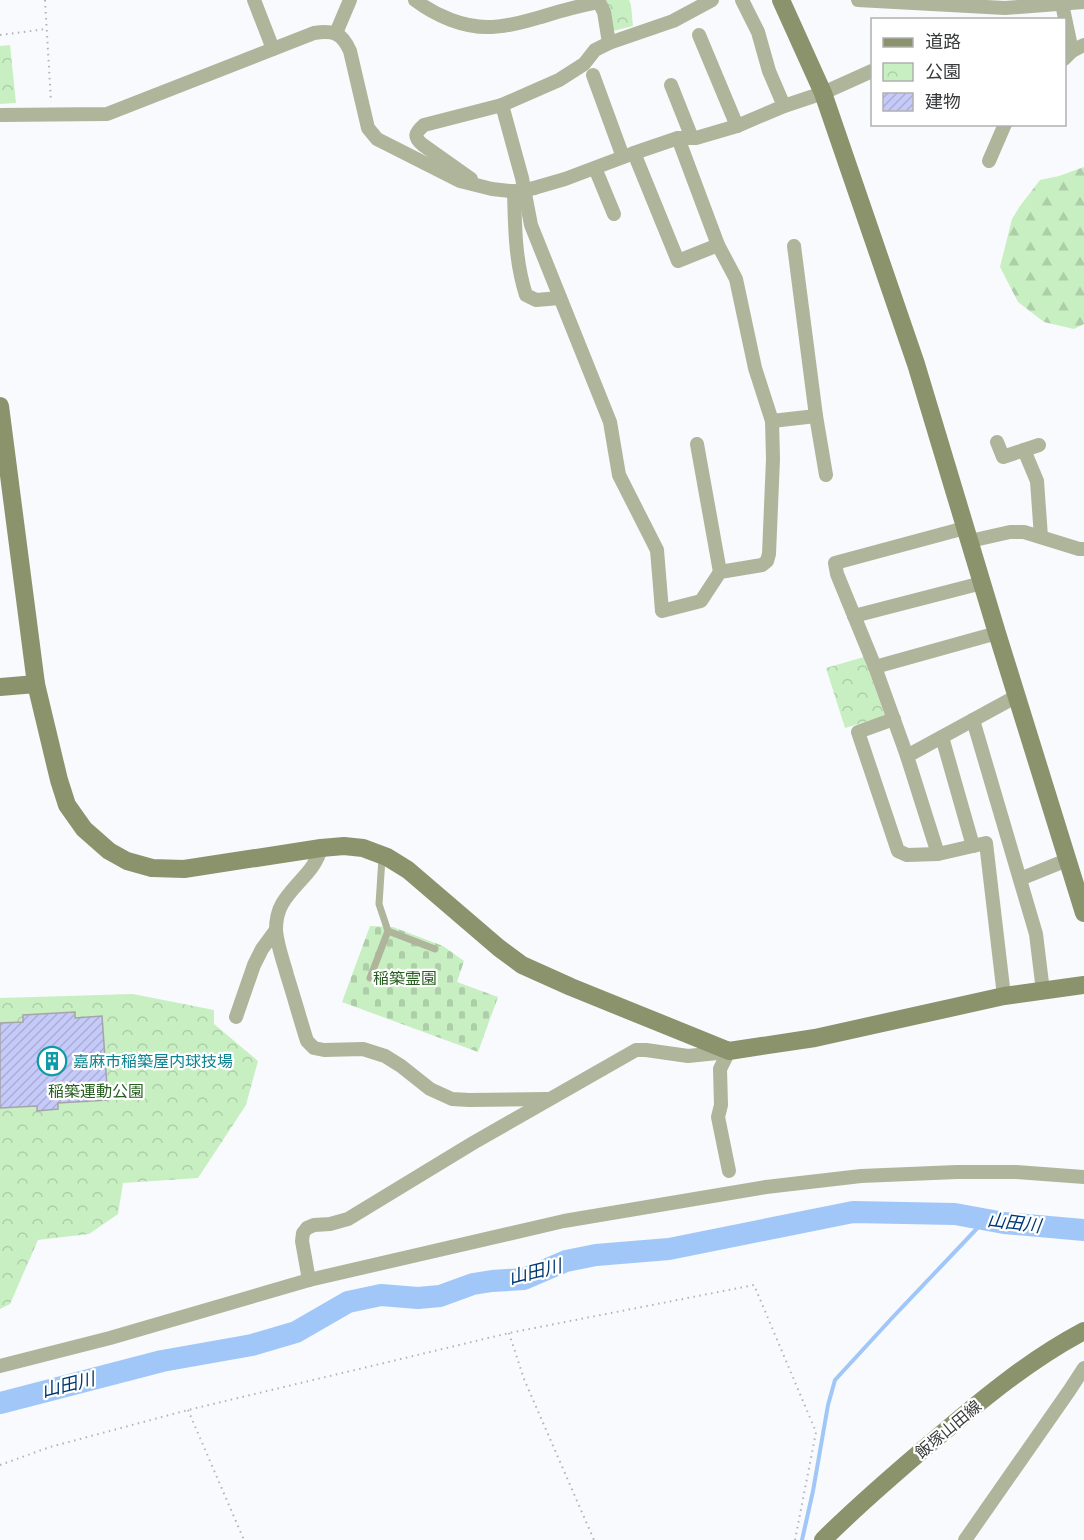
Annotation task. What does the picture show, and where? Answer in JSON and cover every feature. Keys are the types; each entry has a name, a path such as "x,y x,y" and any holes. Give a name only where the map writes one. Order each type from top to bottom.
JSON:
{"street":[{"path":"254,0 273,49"},
{"path":"336,33 350,0"},
{"path":"415,0 425,8 445,17 468,25 492,27 513,25 598,1 604,12 609,43"},
{"path":"484,187 417,140 417,131 424,125 502,105 559,80 584,63 595,50 673,21 712,0"},
{"path":"742,0 758,32 768,71 784,106"},
{"path":"781,0 831,89 1084,913"},
{"path":"858,0 1005,8 1084,2"},
{"path":"1062,4 1066,18"},
{"path":"996,18 1005,8"},
{"path":"1066,20 1074,52"},
{"path":"0,115 107,114 315,33 327,31 336,33 345,40 350,51 368,128 377,139 460,181 484,187 522,190 565,179 628,155 736,126 871,72"},
{"path":"699,35 736,126"},
{"path":"593,75 678,261 718,245"},
{"path":"831,89 871,82"},
{"path":"671,85 718,245 736,279 755,368 772,421 773,459 767,561 762,565 720,572"},
{"path":"502,105 522,178 531,225 610,422 619,475 657,550 662,611 701,601 720,572 697,444"},
{"path":"989,161 1004,126"},
{"path":"595,168 614,214"},
{"path":"522,190 515,233 519,274 526,295 536,300 560,298"},
{"path":"794,246 826,475"},
{"path":"0,406 5,483 36,684 67,805 84,829 109,851 127,861 152,868 184,869 321,848 344,846 363,848 382,855 408,870 522,965 729,1051"},
{"path":"772,421 816,416"},
{"path":"997,442 1003,457 1039,445"},
{"path":"1024,450 1037,481 1041,537"},
{"path":"938,854 894,719 837,574 835,562 968,535 1010,532 1024,532 1084,549"},
{"path":"854,616 982,583"},
{"path":"875,668 997,633"},
{"path":"0,687 36,684"},
{"path":"907,756 1017,696"},
{"path":"894,719 858,732 898,851 907,855 938,854 1007,836"},
{"path":"973,720 1036,934 1043,991"},
{"path":"942,736 979,844 1004,996"},
{"path":"321,848 319,858 309,873 281,905 276,930 279,949 307,1041 314,1048 324,1050 363,1049 385,1056 430,1089 452,1099 549,1099"},
{"path":"1020,879 1067,860"},
{"path":"236,1017 254,965 276,930"},
{"path":"309,1280 303,1241 303,1233 307,1228 348,1219 636,1050 688,1056 729,1051 815,1038 1004,996 1084,985"},
{"path":"729,1051 720,1069 718,1117 729,1171"},
{"path":"0,1366 110,1338 309,1280 564,1221 766,1187 861,1176 1016,1172 1084,1177"},
{"name":"飯塚山田線","path":"823,1540 900,1469 1018,1371 1084,1331"},
{"path":"965,1540 1084,1368"}],"lane":[{"path":"370,978 388,931 379,904 382,855"},
{"path":"388,931 435,949"}],"path":[{"path":"45,0 52,114"},
{"path":"0,34 46,29"},
{"path":"0,1465 50,1447 189,1410 509,1333 754,1285 816,1432 795,1540"},
{"path":"509,1333 524,1379 594,1540"},
{"path":"189,1410 244,1540"}],"green space":[{"path":"604,0 629,0 633,26 613,31"},
{"path":"10,45 16,103 0,104 0,46"},
{"path":"1084,167 1084,324 1074,329 1044,322 1018,302 1000,267 1012,219 1040,180"},
{"path":"864,657 885,716 845,728 826,668"},
{"name":"稲築霊園","path":"370,926 393,927 443,946 464,961 457,982 498,997 478,1052 342,1002"},
{"name":"稲築運動公園","path":"133,994 214,1010 214,1024 258,1061 246,1105 198,1178 123,1183 118,1214 89,1234 38,1240 10,1304 0,1309 0,998"}],"building":[{"name":"嘉麻市稲築屋内球技場","path":"75,1012 75,1018 102,1016 108,1100 58,1103 58,1109 37,1111 37,1106 0,1108 0,1023 23,1022 23,1015"}],"waterway":[{"name":"山田川","path":"0,1403 162,1361 252,1345 296,1332 348,1302 381,1295 418,1298 440,1296 473,1284 524,1279 566,1261 596,1255 669,1249 853,1212 955,1214 1004,1223 1084,1230"},
{"path":"802,1540 828,1405 835,1380 986,1219"}],"place":[{"name":"嘉麻市稲築屋内球技場","path":"52,1061"}]}
